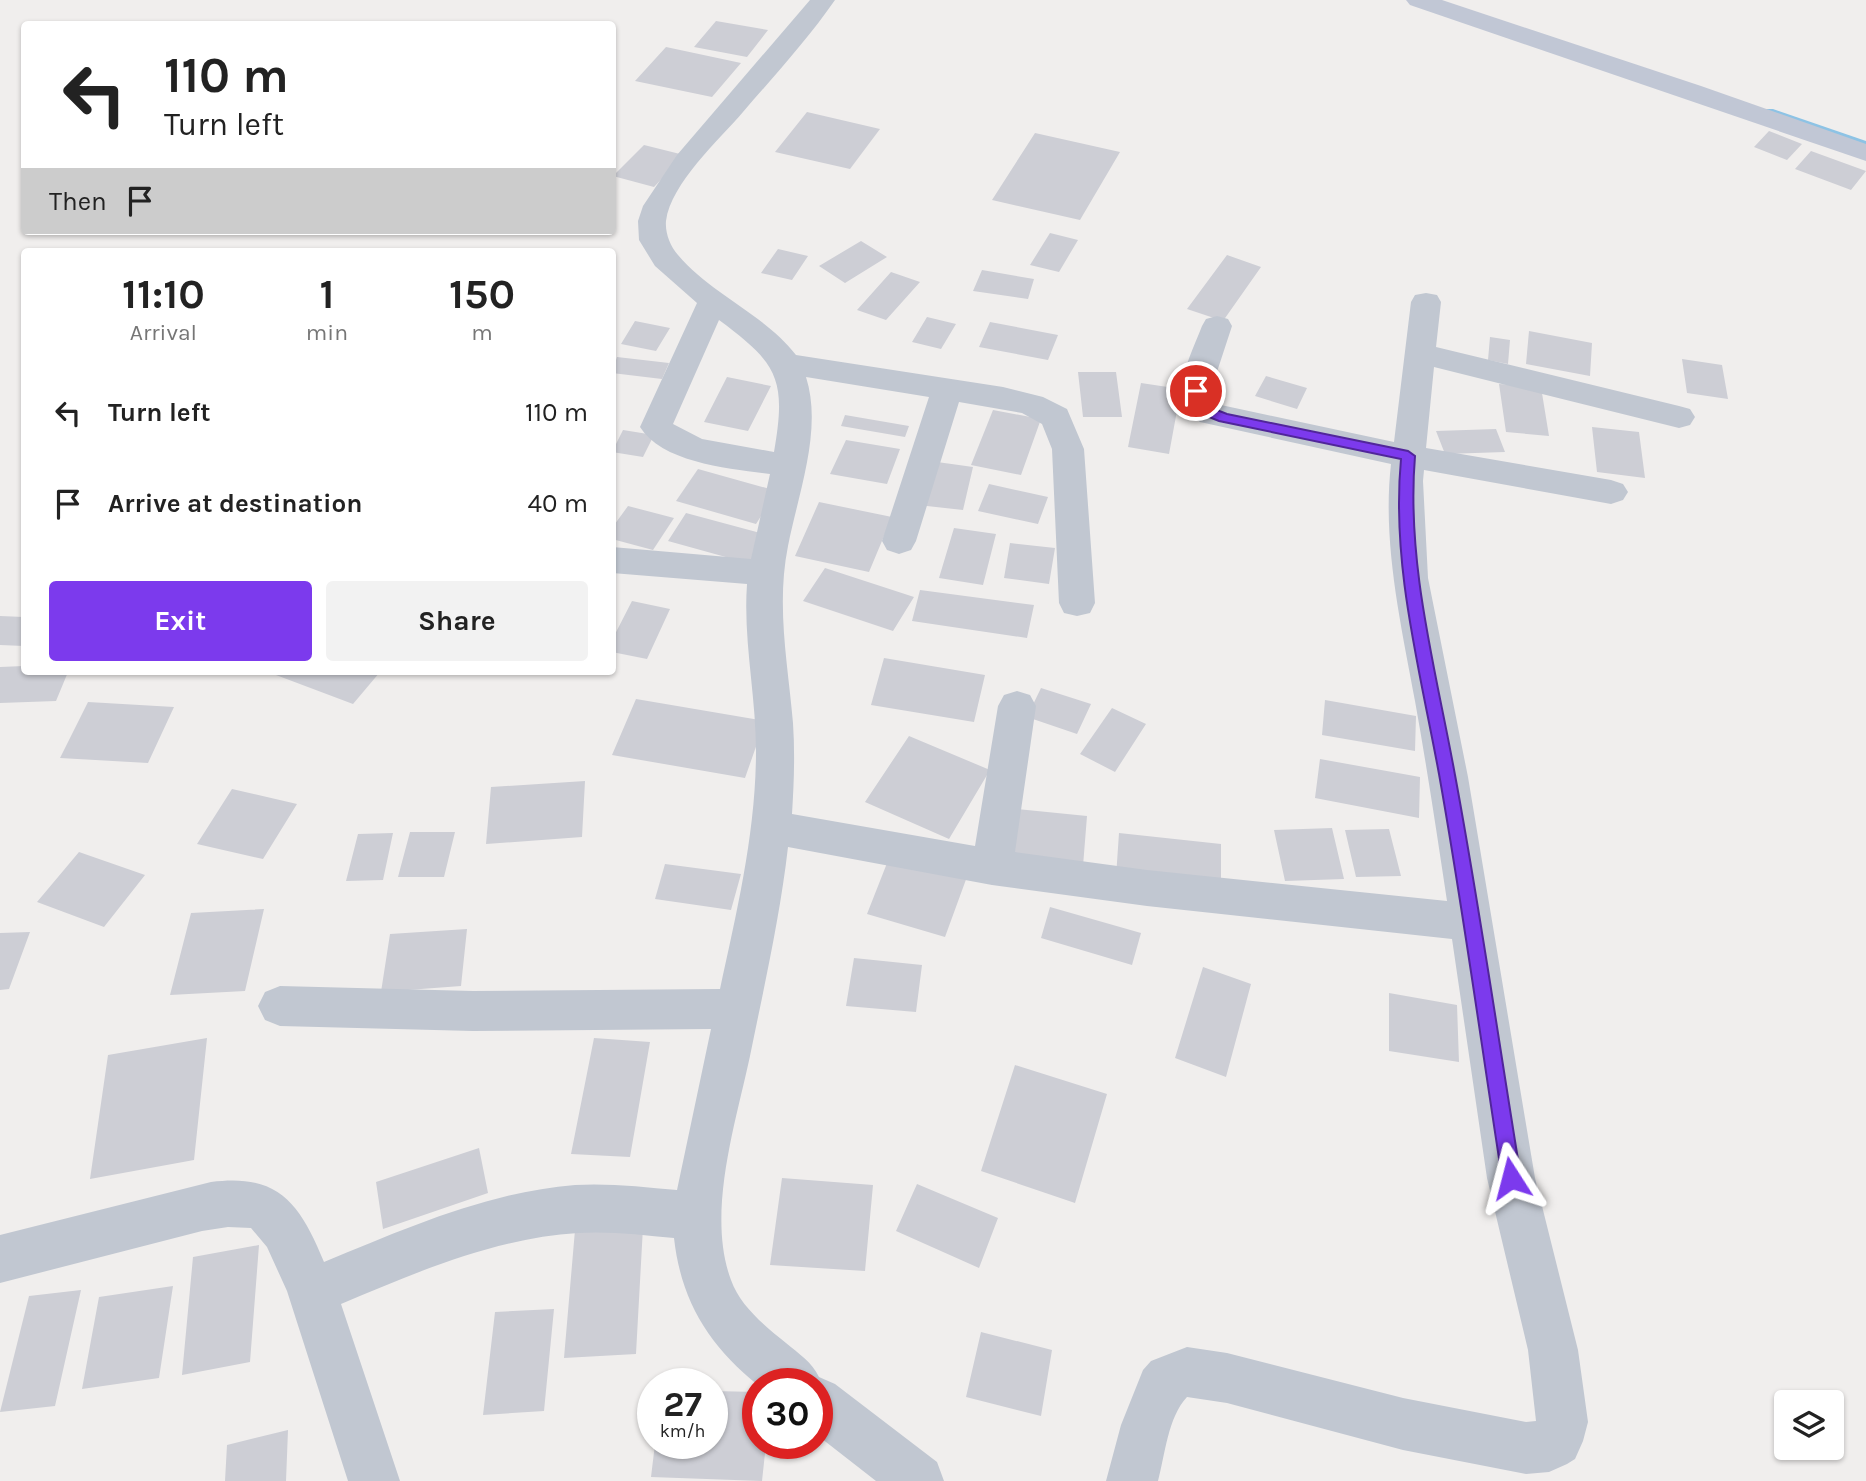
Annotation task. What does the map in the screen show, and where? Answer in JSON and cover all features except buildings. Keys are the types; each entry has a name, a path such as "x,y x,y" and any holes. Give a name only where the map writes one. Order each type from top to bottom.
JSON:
{"street":[{"path":"776,1368 748,1345 720,1311 708,1287 701,1264 699,1216 712,1124 754,930 770,827 775,774 775,719 768,650 766,573 795,423 792,387 786,364 759,335 689,283 658,248 651,232 653,218 680,171 824,0"},
{"path":"1418,0 1692,90 1866,153"},
{"path":"713,301 675,378 656,427 667,439 689,446 786,465"},
{"path":"1132,1481 1157,1395 1169,1379 1187,1372 1227,1378 1402,1424 1501,1443 1541,1448 1557,1441 1562,1422 1553,1350 1511,1178 1448,777 1410,578 1406,481 1426,302"},
{"path":"1216,326 1197,384 1197,398 1203,410 1224,418 1408,456 1611,492"},
{"path":"1420,353 1679,417"},
{"path":"786,364 947,389 1032,405 1045,410 1060,423 1068,449 1077,603"},
{"path":"899,541 947,389"},
{"path":"616,560 766,573"},
{"path":"992,867 1017,706"},
{"path":"770,827 992,867 1147,888 1469,922"},
{"path":"280,1006 473,1011 737,1009"},
{"path":"0,1259 189,1209 232,1203 250,1204 271,1214 283,1226 312,1292 374,1481"},
{"path":"312,1292 429,1243 494,1221 577,1209 699,1216"},
{"path":"833,1415 918,1481"}],"waterway":[{"path":"1769,111 1866,145"}],"route":[{"path":"1196,391 1203,410 1224,418 1408,456 1406,517 1410,578 1448,777 1511,1178"}]}
